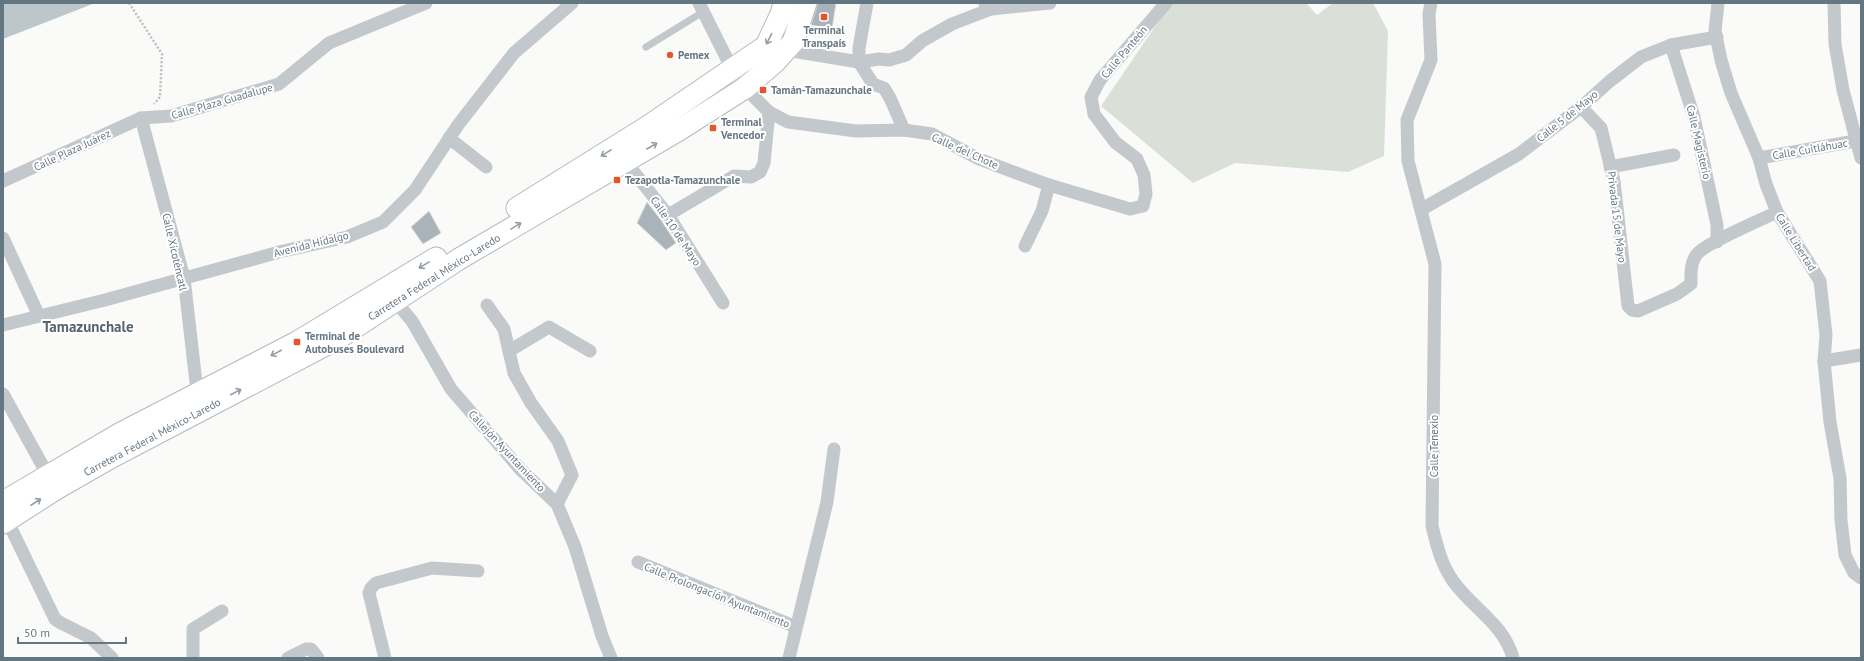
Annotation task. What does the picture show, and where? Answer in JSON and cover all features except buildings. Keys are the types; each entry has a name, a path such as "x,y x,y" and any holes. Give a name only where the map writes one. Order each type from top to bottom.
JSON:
{"main road":[{"name":"Carretera Federal México-Laredo","path":"198,403 338,338 395,301 455,253 647,127 766,46 781,14 784,3"},
{"name":"Carretera Federal México-Laredo","path":"4,515 52,482 112,457 297,342 455,253 626,161 679,130 745,88 775,62 792,42 806,3"}],"street":[{"name":"Calle Plaza Guadalupe","path":"141,118 171,116 279,84 329,43 426,3"},
{"name":"Avenida Hidalgo","path":"3,325 105,300 283,251 347,237 383,222 415,190 449,138 514,53 572,3"},
{"path":"867,3 858,48 859,62 874,84 884,88 904,130"},
{"path":"786,50 859,62 879,59 889,60 906,55 922,41 988,6 1050,3"},
{"name":"Calle Panteón","path":"1142,206 1146,194 1144,175 1137,159 1115,142 1094,114 1091,97 1100,80 1166,3"},
{"name":"Calle Tenexio","path":"1431,3 1429,14 1431,60 1407,120 1408,161 1422,209 1435,264 1432,526 1440,558 1453,581 1495,624 1510,648 1513,658"},
{"name":"Calle Libertad","path":"1718,3 1716,37 1731,93 1759,158 1766,184 1777,212 1820,281 1826,335 1824,361 1830,422 1840,478 1841,520 1845,555 1854,573 1861,578"},
{"path":"1834,3 1835,44 1844,90 1859,140 1861,158"},
{"name":"Calle del Chote","path":"701,7 732,69 745,88 769,112 788,122 856,131 904,130 932,134 979,159 1049,185 1130,209 1142,206"},
{"name":"Calle 5 de Mayo","path":"1422,209 1519,154 1581,107 1610,81 1641,57 1671,45 1716,37"},
{"name":"Calle Magisterio","path":"1671,45 1694,117 1717,226 1717,242"},
{"name":"Privada 15 de Mayo","path":"1581,107 1601,128 1614,181 1628,306 1632,310 1638,311 1677,294 1691,284 1691,268 1697,254 1717,242"},
{"path":"668,215 734,176 751,177 760,172 764,163 769,112"},
{"name":"Calle Plaza Juárez","path":"3,181 141,118"},
{"name":"Calle Xicoténcatl","path":"141,118 184,278 198,403"},
{"path":"449,138 486,167"},
{"name":"Calle Cuitláhuac","path":"1759,158 1859,140"},
{"path":"1610,167 1674,155"},
{"name":"Calle 10 de Mayo","path":"626,161 668,215 724,303"},
{"path":"1025,246 1042,211 1049,185"},
{"path":"1717,242 1777,212"},
{"path":"3,238 38,316"},
{"name":"Callejón Ayuntamiento","path":"395,301 412,321 451,389 520,469 557,504 574,547 602,636 611,658"},
{"path":"487,305 504,329 514,373 531,403 558,441 572,475 557,504"},
{"path":"509,351 549,327 590,351"},
{"path":"1824,361 1861,355"},
{"path":"3,394 52,482"},
{"path":"789,658 814,561 827,502 834,450"},
{"path":"4,515 55,619 61,624 91,638 112,658"},
{"name":"Calle Prolongación Ayuntamiento","path":"638,562 796,627"},
{"path":"385,658 369,593 371,588 376,583 432,568 478,571"},
{"path":"193,658 193,629 222,611"},
{"path":"288,658 306,649 311,649 318,658"}],"lane":[{"path":"646,47 701,7"}],"path":[{"path":"130,3 162,54 160,97 141,118"}],"shaded area":[{"path":"3,3 95,3 3,39"},
{"path":"1171,3 1306,3 1317,15 1333,3 1373,3 1388,31 1384,156 1348,172 1235,163 1193,183 1101,106"}],"place":[{"name":"Terminal Transpaís","path":"824,17"},
{"name":"Pemex","path":"670,55"},
{"name":"Tamán-Tamazunchale","path":"763,90"},
{"name":"Terminal Vencedor","path":"713,128"},
{"name":"Tezapotla-Tamazunchale","path":"617,180"},
{"name":"Terminal de Autobuses Boulevard","path":"297,342"}],"district":[{"name":"Tamazunchale","path":"88,326"}]}
